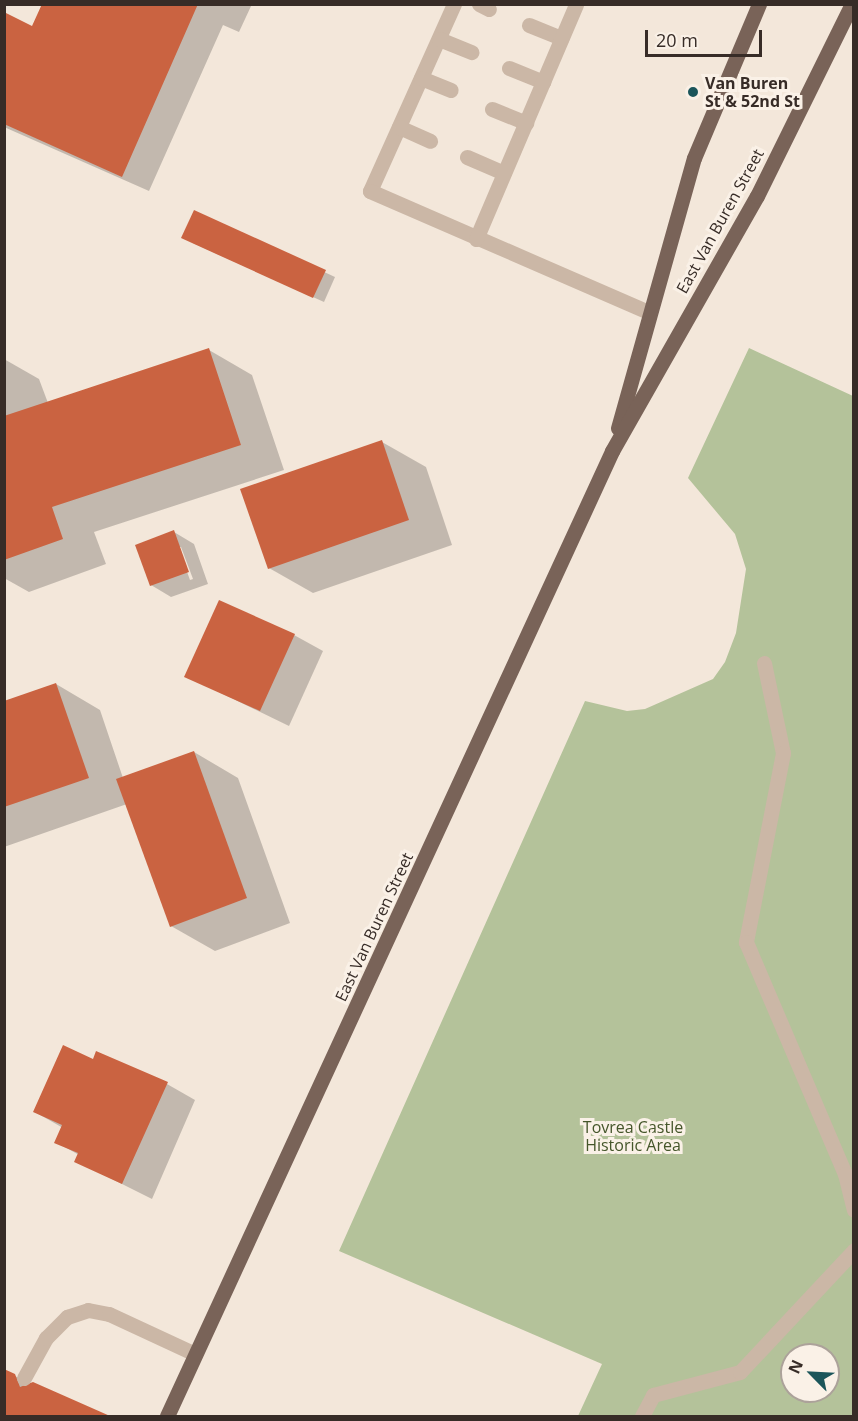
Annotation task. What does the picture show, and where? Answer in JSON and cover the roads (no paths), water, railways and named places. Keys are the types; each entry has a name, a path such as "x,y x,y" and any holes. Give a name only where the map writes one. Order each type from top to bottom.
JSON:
{"main road":[{"name":"East Van Buren Street","path":"612,451 694,158 759,4"},
{"name":"East Van Buren Street","path":"167,1416 612,451 756,196 852,4"}],"lane":[{"path":"454,4 370,191 650,313"},
{"path":"476,239 576,4"},
{"path":"529,25 562,38"},
{"path":"439,39 471,52"},
{"path":"509,68 543,82"},
{"path":"421,78 451,90"},
{"path":"492,109 526,123"},
{"path":"399,127 430,141"},
{"path":"467,157 504,173"},
{"path":"764,663 783,753 746,942 844,1174 854,1210"},
{"path":"642,1416 653,1395 740,1372 854,1250"},
{"path":"24,1378 46,1338 67,1317 88,1310 109,1314 195,1354"}],"place":[{"name":"Van Buren St & 52nd St","path":"693,92"}],"park label":[{"name":"Tovrea Castle Historic Area","path":"633,1136"}]}
